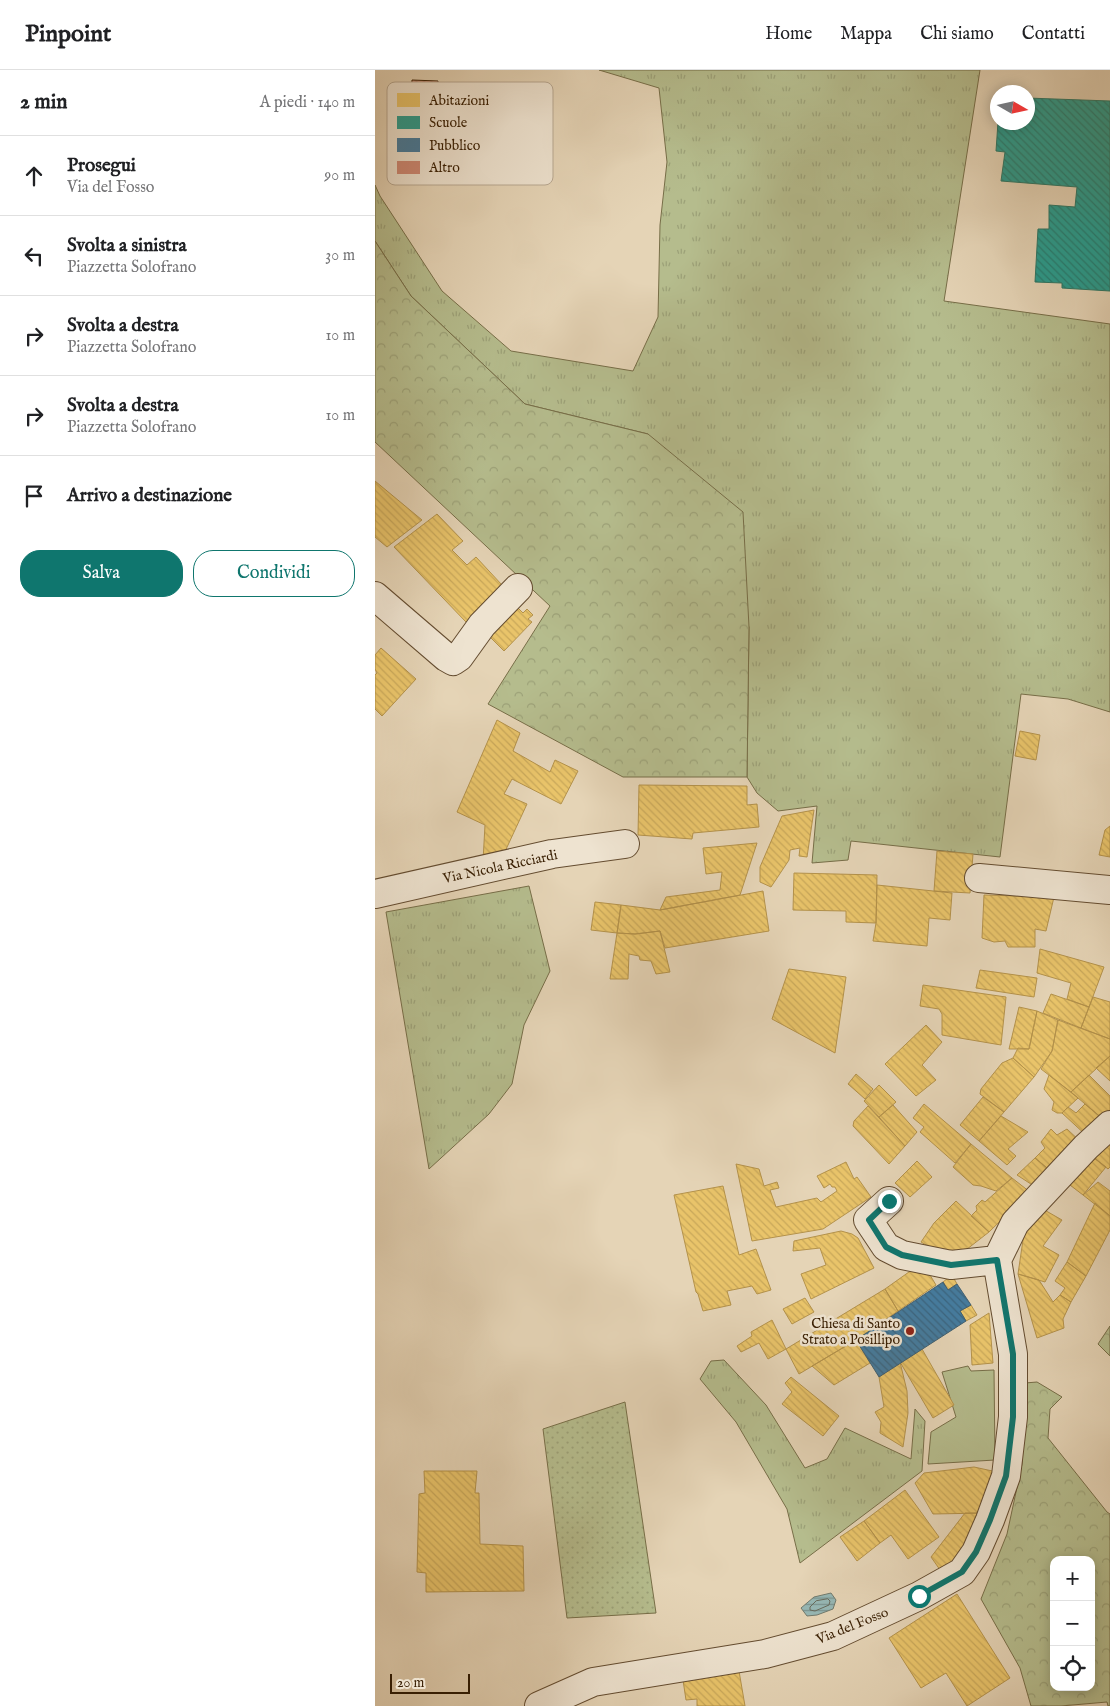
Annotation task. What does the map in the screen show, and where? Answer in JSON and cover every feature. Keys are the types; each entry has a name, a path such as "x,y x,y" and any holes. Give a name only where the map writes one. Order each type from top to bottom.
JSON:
{"street":[{"path":"375,596 453,661 459,658 482,625 519,588"},
{"name":"Via Nicola Ricciardi","path":"375,894 551,854 625,844"},
{"path":"979,878 1110,890"},
{"path":"889,1201 869,1220 886,1247 902,1255 951,1265 997,1260 1015,1223 1086,1147 1110,1125"},
{"name":"Via del Fosso","path":"539,1706 593,1682 765,1654 833,1636 919,1596 962,1572 976,1552 1006,1476 1013,1417 1013,1354 997,1260"}],"green space":[{"path":"599,70 980,70 944,301 1110,324 1110,712 1068,699 1021,694 1000,857 851,841 848,860 812,863 817,806 778,811 757,793 747,777 749,627 648,434 525,404 411,296 375,241 375,185 380,196 442,291 511,351 633,371 658,317 660,225 667,162 659,88"},
{"path":"375,241 411,296 525,404 648,434 743,512 749,627 747,777 623,777 488,704 550,606 375,442"},
{"path":"529,886 550,971 524,1025 512,1084 489,1114 429,1169 386,912"},
{"path":"1110,1326 1110,1356 1098,1344"},
{"path":"724,1360 766,1405 805,1468 827,1459 845,1428 911,1459 915,1409 925,1421 922,1471 800,1563 787,1509 736,1422 700,1379 711,1361"},
{"path":"968,1366 971,1371 994,1370 995,1460 928,1464 931,1432 956,1417 942,1372"},
{"path":"1037,1382 1062,1397 1050,1409 1048,1438 1110,1514 1110,1706 1108,1706 1107,1702 1061,1706 1031,1706 1020,1668 981,1599 1007,1534 1022,1464 1025,1383"},
{"path":"625,1402 656,1613 567,1618 543,1429"}],"water":[{"path":"831,1593 836,1600 833,1609 817,1615 807,1616 801,1608 814,1597"}],"building: Abitazioni":[{"path":"375,481 422,520 387,547 375,537"},
{"path":"437,514 463,541 452,550 467,565 476,557 502,585 466,622 394,547"},
{"path":"517,607 523,613 527,609 533,615 528,619 532,622 504,651 489,636"},
{"path":"381,648 416,679 382,716 375,709 375,675 377,673 375,669 375,655"},
{"path":"497,720 520,733 513,751 550,772 555,760 578,771 561,804 512,779 504,794 527,804 502,858 483,861 485,825 457,812"},
{"path":"1020,731 1040,735 1036,760 1015,756"},
{"path":"639,785 747,786 747,805 757,804 759,827 693,833 692,839 638,835"},
{"path":"814,810 807,857 799,856 800,848 790,850 789,860 771,887 760,882 760,867 782,816"},
{"path":"1110,826 1110,857 1099,855 1105,830"},
{"path":"757,843 740,895 660,910 666,897 720,890 722,872 706,874 703,848"},
{"path":"937,851 973,854 970,893 934,891"},
{"path":"794,873 877,875 876,923 846,922 846,911 793,910"},
{"path":"877,885 952,893 950,920 929,918 927,946 873,941 876,923"},
{"path":"763,891 769,931 665,948 660,931 635,934 617,933 621,905 660,910"},
{"path":"984,895 1054,897 1046,931 1035,929 1035,947 1008,947 1005,941 994,942 982,938"},
{"path":"595,902 621,905 617,933 591,930"},
{"path":"660,931 670,972 656,974 651,961 640,960 639,956 629,954 628,979 610,979 617,933 635,934"},
{"path":"1040,949 1104,967 1089,1007 1067,999 1071,983 1037,973"},
{"path":"789,969 846,977 835,1053 772,1019"},
{"path":"980,970 1037,978 1034,997 976,988"},
{"path":"923,985 1006,997 1001,1045 942,1035 942,1014 939,1009 920,1006"},
{"path":"1051,994 1089,1007 1081,1028 1043,1013"},
{"path":"1093,997 1110,1002 1110,1039 1081,1028"},
{"path":"1019,1007 1037,1011 1029,1049 1009,1049"},
{"path":"1037,1011 1058,1020 1052,1051 1034,1077 1013,1058 1018,1048 1029,1049"},
{"path":"1058,1020 1110,1039 1110,1056 1071,1092 1041,1069 1052,1051"},
{"path":"926,1025 942,1042 922,1065 936,1080 916,1096 885,1064"},
{"path":"1110,1056 1110,1081 1096,1068"},
{"path":"1013,1058 1034,1077 1004,1112 980,1094 981,1089 1002,1063"},
{"path":"856,1074 873,1089 865,1099 848,1084"},
{"path":"1049,1075 1078,1098 1062,1113 1052,1110 1054,1102 1044,1089"},
{"path":"1089,1075 1110,1096 1110,1115 1104,1120 1071,1092"},
{"path":"879,1085 896,1102 879,1117 864,1101"},
{"path":"983,1097 1004,1112 979,1141 960,1125"},
{"path":"924,1104 971,1144 955,1163 920,1132 924,1127 913,1118"},
{"path":"1085,1104 1104,1120 1088,1137 1062,1113 1068,1107 1076,1113"},
{"path":"893,1105 917,1132 905,1146 879,1117"},
{"path":"868,1106 905,1146 889,1164 853,1126 854,1121"},
{"path":"1001,1116 1028,1132 1008,1149 1016,1156 1007,1165 979,1141"},
{"path":"1051,1129 1057,1135 1067,1129 1082,1143 1053,1173 1035,1158 1045,1148 1041,1142"},
{"path":"1110,1131 1110,1167 1108,1169 1089,1154"},
{"path":"971,1144 1012,1178 996,1191 973,1185 953,1167"},
{"path":"1089,1154 1106,1167 1083,1195 1066,1182"},
{"path":"1035,1158 1053,1173 1037,1188 1017,1175"},
{"path":"917,1161 932,1177 910,1197 895,1183"},
{"path":"846,1162 854,1179 857,1177 871,1197 823,1229 752,1241 736,1164 759,1169 764,1186 777,1182 779,1188 770,1190 776,1207 817,1198 821,1202 837,1191 830,1184 824,1188 817,1176"},
{"path":"1012,1178 1030,1192 989,1232 971,1216 977,1210 976,1206 982,1200 985,1202"},
{"path":"1098,1182 1110,1191 1110,1216 1083,1195"},
{"path":"723,1186 739,1255 756,1249 771,1290 757,1294 752,1286 727,1291 731,1305 703,1311 696,1292 674,1195"},
{"path":"956,1201 989,1232 953,1260 921,1242 934,1223"},
{"path":"1095,1203 1110,1216 1110,1230 1086,1276 1067,1262"},
{"path":"1041,1208 1062,1220 1043,1246 1059,1255 1045,1282 1018,1274 1024,1233"},
{"path":"841,1231 858,1238 874,1268 811,1299 801,1274 826,1265 820,1248 793,1251 794,1241"},
{"path":"1067,1262 1086,1276 1071,1302 1060,1295 1065,1288 1055,1281"},
{"path":"916,1267 927,1270 936,1285 898,1311 885,1289"},
{"path":"1018,1274 1039,1280 1053,1302 1060,1295 1071,1302 1063,1319 1064,1328 1037,1338"},
{"path":"952,1275 957,1284 948,1290 943,1282"},
{"path":"885,1289 898,1311 856,1340 799,1374 786,1349"},
{"path":"805,1298 814,1312 792,1324 783,1309"},
{"path":"971,1305 977,1315 966,1321 960,1311"},
{"path":"989,1313 993,1363 972,1365 970,1325"},
{"path":"772,1320 786,1349 768,1359 759,1343 741,1352 737,1346 752,1336 751,1332"},
{"path":"856,1340 870,1363 834,1385 812,1366"},
{"path":"922,1349 954,1405 933,1418 900,1362"},
{"path":"900,1362 907,1391 908,1413 903,1447 880,1433 881,1422 875,1412 884,1407 879,1377"},
{"path":"791,1377 839,1416 823,1436 782,1404 792,1392 785,1383"},
{"path":"974,1467 997,1472 985,1513 933,1514 915,1483 924,1473"},
{"path":"424,1471 477,1471 475,1493 479,1493 480,1544 523,1546 524,1591 426,1592 426,1573 417,1572 419,1494 425,1493"},
{"path":"905,1490 939,1537 908,1559 891,1535 880,1543 864,1521"},
{"path":"965,1513 985,1513 945,1577 931,1557"},
{"path":"864,1521 880,1543 857,1561 840,1537"},
{"path":"957,1594 1010,1678 967,1706 946,1673 921,1688 889,1638"},
{"path":"739,1671 745,1706 697,1706 697,1699 686,1700 683,1680"}],"building: Scuole":[{"path":"1035,98 1110,101 1110,291 1062,288 1062,283 1035,282 1038,229 1049,229 1049,205 1075,207 1077,187 1001,181 1005,152 996,151 997,130 1035,130"}],"building: Pubblico":[{"name":"Chiesa di Santo Strato a Posillipo","path":"943,1282 948,1290 957,1284 971,1305 960,1311 966,1321 879,1377 856,1340"}],"building: Altro":[{"path":"412,80 438,81 438,82 412,82"}],"place":[{"name":"Chiesa di Santo Strato a Posillipo","path":"910,1331"}],"route":[{"path":"889,1201 869,1220 886,1247 902,1255 951,1265 997,1260 1013,1354 1013,1417 1006,1476 990,1520 976,1552 962,1572 919,1596"}]}
